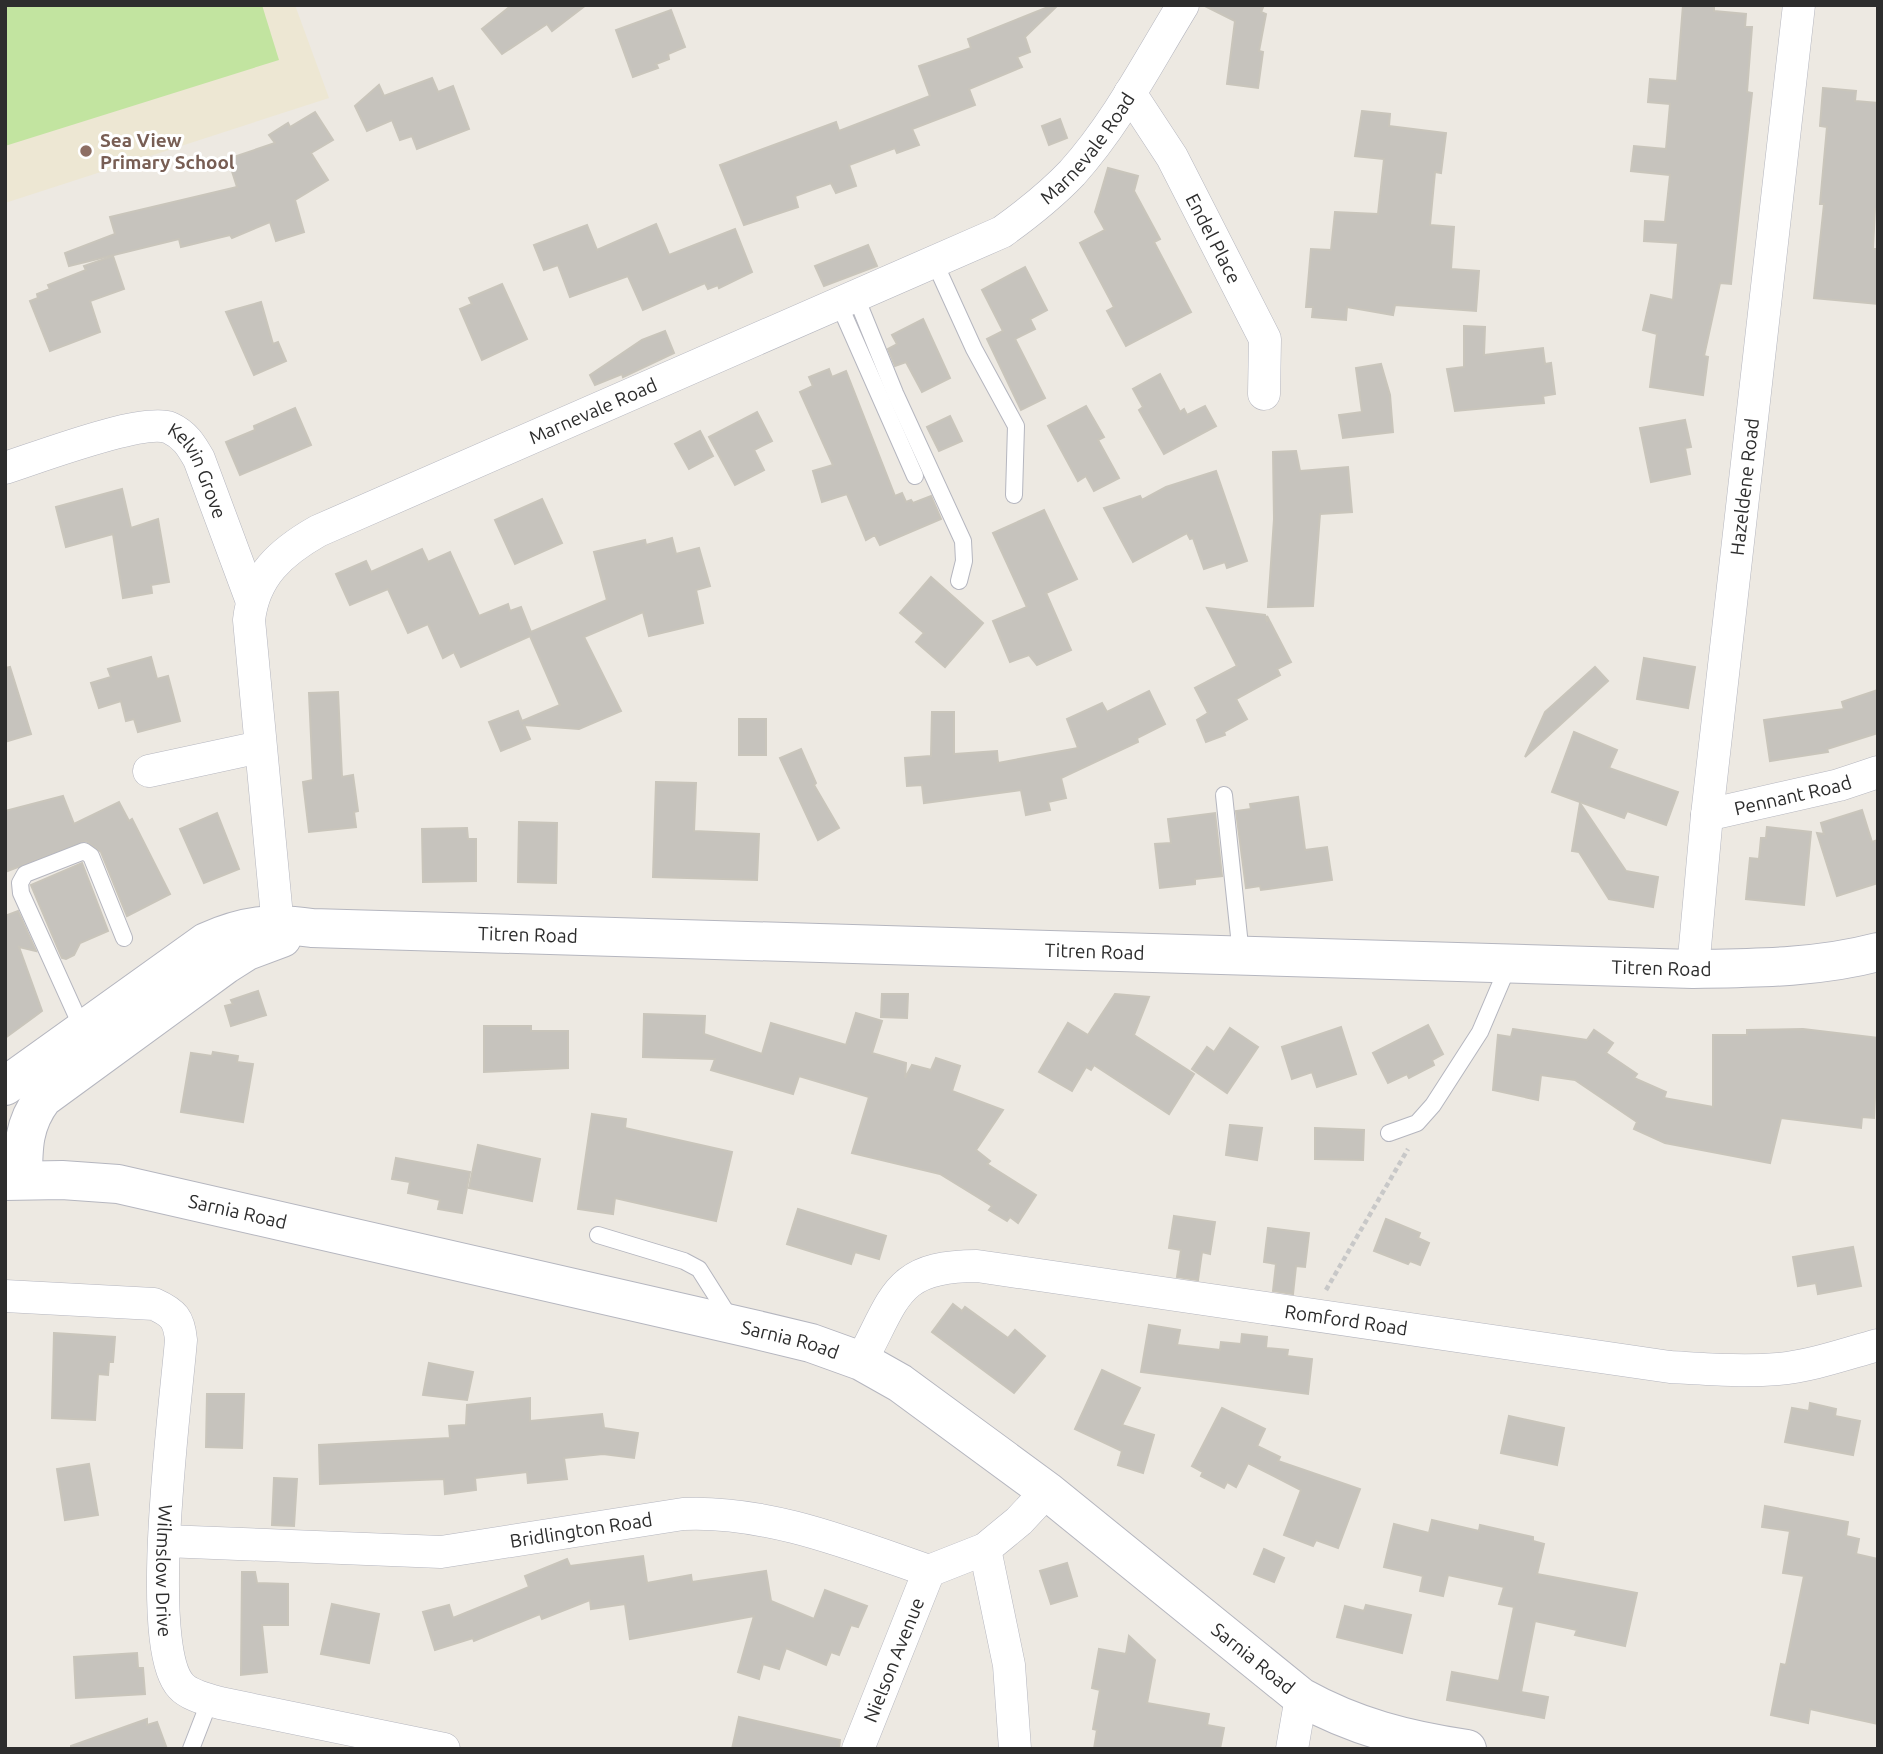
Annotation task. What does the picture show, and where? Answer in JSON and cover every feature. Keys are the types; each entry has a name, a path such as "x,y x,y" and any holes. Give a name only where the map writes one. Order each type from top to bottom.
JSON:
{"street":[{"name":"Marnevale Road","path":"289,930 260,747 249,641 251,599 268,569 286,549 318,531 1002,232 1038,205 1072,173 1099,140 1183,5"},
{"name":"Hazeldene Road","path":"1693,969 1707,816 1799,5"},
{"name":"Endel Place","path":"1130,93 1172,157 1265,339 1264,394"},
{"name":"Kelvin Grove","path":"5,468 139,427 167,427 188,439 199,459 251,599"},
{"path":"149,771 260,747"},
{"name":"Pennant Road","path":"1707,816 1839,785 1878,772"},
{"name":"Titren Road","path":"5,1086 206,942 242,928 1693,969 1794,967 1844,961 1878,952"},
{"name":"Titren Road","path":"14,1180 30,1115 43,1098 225,965 289,930"},
{"name":"Sarnia Road","path":"14,1180 118,1184 811,1343 861,1361 943,1411 1047,1491 1301,1697 1335,1716 1376,1731 1420,1742 1467,1749"},
{"name":"Romford Road","path":"861,1361 910,1278 926,1270 950,1266 977,1266 1670,1367 1735,1371 1814,1363 1878,1345"},
{"name":"Wilmslow Drive","path":"5,1296 154,1304 170,1311 179,1321 181,1340 162,1588 167,1646 172,1670 181,1686 211,1700 443,1749"},
{"path":"929,1571 985,1549 1019,1521 1047,1491"},
{"name":"Bridlington Road","path":"165,1541 441,1552 683,1514 720,1512 759,1519 852,1545 929,1571"},
{"path":"985,1549 1009,1665 1015,1749"},
{"name":"Nielson Avenue","path":"858,1749 929,1571"},
{"path":"1292,1749 1301,1697"}],"lane":[{"path":"934,261 974,349 1016,426 1014,495"},
{"path":"848,300 915,476"},
{"path":"848,300 895,393 962,541 964,561 958,581"},
{"path":"1224,796 1242,958"},
{"path":"83,1030 21,892 20,883 25,874 85,851 91,856 124,938"},
{"path":"1389,1133 1417,1123 1426,1114 1480,1032 1509,964"},
{"path":"598,1235 684,1261 699,1269 734,1325"},
{"path":"191,1749 211,1700"}],"path":[{"path":"1312,1314 1426,1114"}],"shaded area":[{"name":"Sea View Primary School","path":"5,5 295,5 329,98 5,203"}],"green space":[{"path":"5,5 262,5 279,60 5,146"}],"building":[{"path":"512,5 586,5 552,31 547,24 502,54 482,29"},
{"path":"1058,5 1025,37 1030,52 1017,57 1022,67 969,89 975,105 912,129 919,145 897,153 895,148 849,165 856,186 836,193 831,183 795,196 798,207 744,225 720,165 836,122 839,131 930,96 919,66 971,48 968,39"},
{"path":"1203,5 1264,5 1261,12 1266,14 1259,51 1263,52 1258,88 1227,84 1235,21"},
{"path":"1683,5 1714,5 1714,11 1746,14 1745,27 1752,27 1747,92 1752,93 1731,284 1720,283 1704,356 1708,357 1703,395 1650,387 1657,334 1643,330 1651,295 1673,300 1678,243 1644,241 1645,221 1665,222 1670,175 1631,171 1634,146 1666,149 1670,104 1648,102 1650,79 1677,81"},
{"path":"671,10 685,47 668,54 669,59 656,64 658,68 633,77 616,30"},
{"path":"432,78 438,92 453,86 469,129 417,149 412,136 400,140 392,120 367,131 355,106 379,85 384,96"},
{"path":"1823,88 1856,91 1855,101 1878,103 1878,209 1875,209 1873,249 1878,249 1878,304 1814,298 1824,204 1820,204 1827,127 1820,126"},
{"path":"1362,111 1390,114 1389,126 1446,133 1441,173 1435,172 1430,225 1454,227 1451,269 1479,271 1476,311 1395,305 1393,315 1347,307 1346,320 1312,317 1313,307 1306,307 1311,249 1331,250 1335,212 1378,214 1384,159 1355,156"},
{"path":"315,112 333,140 311,153 328,180 295,200 304,232 276,241 270,222 232,238 230,235 181,247 179,239 69,266 65,253 115,234 110,217 237,187 228,159 275,143 269,135 288,123 290,127"},
{"path":"1060,119 1067,138 1049,145 1042,126"},
{"path":"1108,168 1138,176 1134,191 1160,239 1154,242 1191,312 1126,346 1107,311 1114,307 1080,243 1105,230 1095,212"},
{"path":"656,224 669,255 735,229 752,272 719,288 718,285 708,289 705,283 643,310 628,276 570,297 558,265 544,270 534,245 587,225 597,250"},
{"path":"868,245 877,266 824,286 815,266"},
{"path":"113,256 124,289 90,301 100,332 50,351 30,301 38,298 37,294 50,289 48,285 86,270 84,266"},
{"path":"1025,267 1047,310 1030,319 1035,329 1015,339 1045,398 1021,410 987,339 1003,331 982,290"},
{"path":"502,284 527,339 482,360 460,309 472,304 469,298"},
{"path":"261,302 273,344 278,342 286,361 254,375 226,312"},
{"path":"923,319 950,378 922,392 906,362 895,366 888,349 897,344 892,335"},
{"path":"1464,326 1485,327 1484,355 1543,348 1545,364 1551,363 1555,394 1543,396 1544,403 1455,411 1447,369 1464,367"},
{"path":"665,331 674,353 623,377 622,374 595,385 590,375 642,340"},
{"path":"1381,364 1390,395 1393,432 1343,438 1339,415 1362,412 1356,368"},
{"path":"829,369 832,377 846,371 895,496 902,493 906,502 911,500 913,503 931,496 941,519 880,545 875,535 866,540 847,494 822,502 813,471 833,465 800,392 813,386 809,377"},
{"path":"1160,374 1180,412 1184,409 1187,415 1205,406 1216,426 1164,454 1139,410 1143,407 1133,389"},
{"path":"1086,406 1104,437 1098,440 1119,478 1094,491 1086,476 1078,481 1048,426"},
{"path":"295,408 311,445 240,475 226,442"},
{"path":"757,412 772,441 754,450 764,470 735,485 709,437"},
{"path":"950,416 962,441 939,451 927,427"},
{"path":"1685,420 1691,447 1685,448 1690,474 1651,482 1640,428"},
{"path":"700,431 713,456 689,469 675,444"},
{"path":"1296,451 1300,471 1348,467 1352,512 1320,514 1313,606 1268,607 1274,519 1273,452"},
{"path":"1216,471 1247,561 1227,568 1225,562 1204,569 1193,538 1190,539 1187,533 1133,562 1104,508 1140,496 1142,500 1166,487"},
{"path":"122,489 131,528 158,519 169,582 151,585 152,593 123,598 113,534 66,547 56,507"},
{"path":"542,499 562,543 515,564 495,520"},
{"path":"1044,510 1077,579 1046,593 1071,650 1037,665 1029,655 1010,662 993,621 1027,607 993,533"},
{"path":"672,538 676,554 699,548 710,586 696,590 703,623 649,636 643,612 584,637 621,711 579,729 524,725 530,739 501,751 489,722 518,711 522,721 560,705 530,636 461,667 454,652 443,658 428,624 408,633 388,589 350,605 336,574 366,561 371,572 422,549 428,562 450,552 479,616 508,604 510,611 521,607 531,632 607,600 594,552 645,540 646,545"},
{"path":"931,577 983,623 945,667 916,642 924,633 900,613"},
{"path":"1207,608 1265,615 1267,622 1267,616 1291,662 1277,669 1280,675 1236,699 1247,719 1224,732 1225,735 1206,742 1197,720 1208,713 1195,688 1237,666"},
{"path":"151,657 157,679 168,676 180,721 138,732 134,719 126,721 121,701 99,708 91,683 111,677 108,669"},
{"path":"1644,658 1695,667 1688,708 1637,699"},
{"path":"10,667 31,734 5,742 5,668"},
{"path":"1595,667 1608,681 1525,757 1545,712"},
{"path":"1878,690 1878,733 1827,749 1828,752 1770,761 1764,720 1844,709 1842,702"},
{"path":"1149,691 1165,724 1137,738 1138,742 1061,778 1066,798 1048,802 1050,810 1026,815 1021,790 924,803 922,785 907,786 905,758 931,756 932,712 954,712 954,754 997,751 998,763 1078,748 1067,719 1102,703 1107,712"},
{"path":"338,692 342,777 353,775 358,811 354,812 356,827 309,832 303,782 313,780 309,693"},
{"path":"739,719 766,719 766,755 739,755"},
{"path":"1574,732 1617,750 1609,768 1678,792 1666,825 1627,811 1624,818 1552,792"},
{"path":"801,749 816,783 814,785 839,828 818,840 780,758"},
{"path":"656,782 696,783 694,831 759,834 757,880 653,877"},
{"path":"63,796 74,824 119,802 129,821 132,819 170,894 127,916 101,852 86,841 5,872 5,811"},
{"path":"1298,797 1305,850 1327,847 1332,880 1261,890 1260,886 1246,888 1236,811 1251,809 1250,804"},
{"path":"1580,803 1626,871 1658,877 1653,907 1609,899 1579,852 1572,851"},
{"path":"1862,810 1872,842 1878,840 1878,883 1837,896 1817,833 1824,834 1821,823"},
{"path":"217,813 239,869 204,883 180,829"},
{"path":"1215,813 1222,876 1195,879 1195,884 1160,888 1155,844 1171,843 1168,819"},
{"path":"519,822 557,823 556,883 518,882"},
{"path":"1767,827 1811,832 1804,905 1746,899 1750,858 1759,859 1761,838 1766,838"},
{"path":"467,828 468,839 476,839 476,881 423,882 422,829"},
{"path":"82,863 108,931 80,943 74,955 66,959 62,958 31,885"},
{"path":"18,911 36,951 19,947 42,1011 5,1038 5,916"},
{"path":"258,991 266,1015 231,1026 225,1006 233,1004 231,1000"},
{"path":"882,994 908,994 907,1018 881,1017"},
{"path":"1115,994 1149,997 1134,1035 1194,1074 1169,1114 1094,1065 1091,1070 1086,1067 1072,1091 1039,1072 1068,1023 1088,1035"},
{"path":"856,1013 882,1021 872,1053 906,1063 905,1078 912,1065 931,1070 936,1058 960,1066 952,1091 1003,1110 976,1150 990,1161 987,1164 1036,1195 1018,1223 1010,1217 1007,1221 989,1210 992,1206 940,1174 852,1153 869,1097 799,1076 793,1094 711,1070 715,1059 643,1057 644,1014 705,1016 704,1034 762,1054 771,1023 846,1045"},
{"path":"1428,1025 1443,1054 1432,1060 1434,1065 1409,1078 1407,1074 1388,1083 1373,1053"},
{"path":"484,1026 531,1026 531,1031 568,1031 568,1068 484,1072"},
{"path":"1341,1027 1356,1074 1317,1087 1312,1072 1292,1079 1282,1047"},
{"path":"1230,1028 1258,1047 1227,1093 1192,1069 1207,1047 1214,1052"},
{"path":"1513,1029 1587,1040 1594,1030 1613,1043 1606,1053 1637,1074 1634,1078 1666,1092 1664,1098 1713,1107 1713,1035 1747,1035 1747,1030 1803,1029 1878,1038 1874,1118 1862,1117 1861,1128 1781,1118 1770,1163 1665,1143 1634,1129 1637,1122 1575,1080 1541,1075 1538,1100 1493,1090 1498,1035 1511,1037"},
{"path":"213,1052 238,1056 237,1062 253,1064 243,1122 181,1112 191,1053 212,1056"},
{"path":"592,1114 626,1119 625,1128 732,1152 716,1221 615,1198 613,1214 578,1209"},
{"path":"1230,1125 1262,1128 1257,1160 1226,1155"},
{"path":"1315,1128 1364,1130 1363,1160 1315,1159"},
{"path":"478,1145 540,1159 532,1201 469,1188"},
{"path":"396,1158 470,1172 462,1213 438,1209 440,1200 408,1193 410,1182 392,1179"},
{"path":"798,1209 886,1236 879,1259 855,1252 851,1264 787,1244"},
{"path":"1174,1216 1215,1222 1210,1254 1202,1252 1198,1280 1177,1277 1181,1250 1169,1248"},
{"path":"1386,1219 1420,1233 1418,1238 1429,1243 1420,1265 1410,1261 1408,1264 1374,1251"},
{"path":"1268,1228 1309,1233 1305,1267 1296,1266 1293,1294 1273,1291 1276,1264 1264,1262"},
{"path":"1853,1247 1861,1286 1818,1294 1816,1283 1798,1286 1793,1257"},
{"path":"953,1304 962,1311 965,1307 1008,1338 1015,1330 1045,1356 1014,1393 932,1332"},
{"path":"1149,1325 1180,1330 1177,1345 1220,1350 1221,1342 1241,1344 1242,1334 1267,1337 1266,1348 1288,1350 1287,1356 1312,1359 1308,1394 1141,1372"},
{"path":"54,1333 115,1337 113,1362 109,1362 108,1375 98,1374 95,1420 52,1418"},
{"path":"429,1363 473,1372 467,1400 423,1395"},
{"path":"1102,1370 1140,1388 1122,1425 1154,1435 1143,1473 1118,1465 1122,1451 1075,1429"},
{"path":"207,1394 244,1394 242,1448 206,1447"},
{"path":"530,1398 530,1421 602,1414 604,1428 638,1433 634,1458 603,1454 564,1458 567,1479 528,1483 527,1472 475,1478 476,1490 445,1494 444,1479 320,1484 319,1445 450,1438 449,1426 466,1425 467,1405"},
{"path":"1810,1403 1836,1409 1835,1416 1860,1421 1853,1455 1785,1442 1792,1408 1809,1411"},
{"path":"1222,1408 1265,1429 1257,1446 1280,1457 1278,1461 1360,1489 1338,1548 1316,1540 1313,1546 1284,1535 1301,1490 1248,1463 1236,1487 1227,1482 1224,1488 1201,1476 1203,1472 1192,1466"},
{"path":"1509,1416 1564,1428 1557,1465 1501,1453"},
{"path":"89,1464 98,1515 65,1520 57,1469"},
{"path":"274,1478 297,1479 294,1526 272,1525"},
{"path":"1765,1506 1848,1522 1846,1536 1859,1539 1856,1554 1878,1559 1878,1724 1810,1709 1808,1723 1771,1715 1781,1664 1786,1665 1804,1576 1783,1573 1790,1531 1762,1527"},
{"path":"1432,1520 1479,1531 1480,1525 1533,1537 1533,1541 1544,1544 1537,1574 1637,1593 1625,1646 1575,1635 1577,1630 1535,1621 1521,1692 1548,1697 1544,1718 1447,1700 1452,1672 1499,1681 1514,1607 1499,1604 1504,1587 1448,1575 1443,1596 1420,1591 1423,1576 1384,1567 1394,1524 1429,1533"},
{"path":"1264,1549 1284,1558 1274,1582 1254,1574"},
{"path":"643,1556 647,1583 691,1575 692,1582 766,1571 771,1601 814,1619 825,1590 867,1606 858,1627 851,1625 839,1655 831,1652 826,1665 786,1648 779,1669 763,1664 759,1679 738,1672 754,1616 630,1639 625,1604 591,1609 590,1600 542,1619 540,1614 474,1641 473,1638 435,1650 423,1612 449,1605 453,1618 529,1587 525,1576 567,1559 570,1566"},
{"path":"1067,1563 1077,1596 1051,1604 1040,1571"},
{"path":"242,1572 255,1572 257,1583 288,1584 288,1625 262,1625 267,1672 241,1675"},
{"path":"332,1604 379,1614 369,1663 321,1654"},
{"path":"1366,1605 1411,1615 1402,1653 1337,1637 1345,1606 1364,1611"},
{"path":"1129,1636 1155,1660 1147,1703 1209,1714 1207,1725 1224,1728 1220,1749 1094,1749 1097,1730 1093,1729 1100,1690 1092,1688 1099,1649 1126,1654"},
{"path":"137,1653 138,1668 143,1668 145,1694 76,1698 74,1657"},
{"path":"739,1717 840,1740 839,1749 732,1749"},
{"path":"147,1719 147,1725 157,1722 167,1749 71,1749 71,1746"}],"place":[{"name":"Sea View Primary School","path":"86,151"}]}
